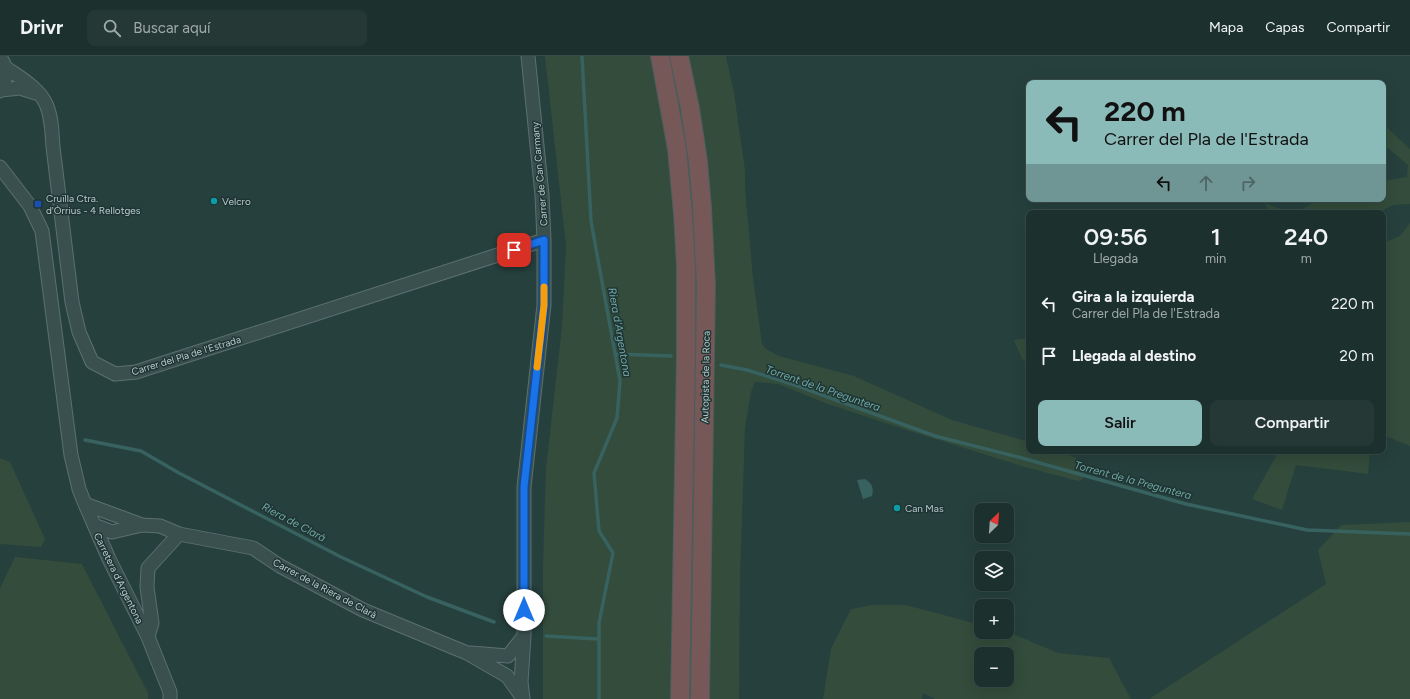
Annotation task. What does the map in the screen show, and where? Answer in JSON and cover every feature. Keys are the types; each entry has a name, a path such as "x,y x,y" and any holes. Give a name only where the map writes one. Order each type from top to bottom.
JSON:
{"highway":[{"name":"Autopista de la Roca","path":"660,56 677,149 686,267 686,361 680,699"},
{"name":"Autopista de la Roca","path":"679,56 690,108 698,162 706,285 700,699"}],"street":[{"name":"Carrer de Can Carmany","path":"523,698 521,682 524,636 524,487 544,305 542,195 528,56"},
{"name":"Carrer del Pla de l'Estrada","path":"3,62 39,94 46,104 52,127 53,147 72,302 79,332 92,362 115,374 136,372 544,240"},
{"path":"0,90 5,81 3,62"},
{"path":"0,90 20,88 39,94"},
{"name":"Carretera d'Argentona","path":"0,167 30,206 42,231 71,455 79,489 109,559 148,637 170,692 170,699"},
{"name":"Carrer de la Riera de Clarà","path":"85,504 142,525 160,526 180,534 253,548 280,566 363,610 467,653 508,676 523,698"},
{"path":"94,525 112,532 142,525"},
{"path":"148,637 152,623 147,587 148,568 180,534"},
{"name":"Carrer de la Riera de Clarà","path":"467,653 508,656 524,636"}],"green space":[{"path":"545,56 726,56 734,93 745,170 745,188 753,278 762,344 766,349 779,356 854,376 952,420 1026,441 1026,454 1067,454 1081,462 1084,467 1084,478 1080,481 1074,480 1025,467 828,404 778,384 755,382 751,392 745,428 740,577 739,699 543,699 543,565 546,468 562,326 566,246"},
{"path":"1386,127 1410,149 1410,204 1393,205 1383,210 1301,210 1314,202 1386,202 1386,180 1407,177 1408,165 1386,147"},
{"path":"1265,203 1283,210 1268,210"},
{"path":"1410,223 1410,446 1386,436 1386,242 1400,236"},
{"path":"1026,338 1026,361 1022,359 1014,340"},
{"path":"1277,454 1370,454 1368,474 1296,465 1282,510 1252,499"},
{"path":"0,458 10,462 45,539 41,547 0,544"},
{"path":"1410,522 1410,699 1149,699 1326,584 1318,550 1341,525"},
{"path":"15,557 82,564 148,693 148,699 0,699 0,588"},
{"path":"872,605 906,605 974,623 974,639 1014,639 1014,634 1058,653 1109,658 1131,699 935,699 923,693 922,699 823,699 831,649 851,609"}],"water":[{"path":"865,479 872,486 873,493 872,496 863,499 857,480"}],"waterway":[{"name":"Riera d'Argentona","path":"582,56 591,221 620,381 617,418 594,473 599,531 613,553 599,623 599,699"},
{"path":"615,354 671,356"},
{"name":"Torrent de la Preguntera","path":"721,365 747,370 792,384 935,436 1022,458 1186,504 1307,530 1410,534"},
{"name":"Riera de Clarà","path":"85,440 141,451 179,473 341,557 427,597 494,622"},
{"name":"Riera de Clarà","path":"546,636 598,639"}],"slow traffic":[{"path":"537,367 544,305 544,287"}],"place":[{"name":"Velcro","path":"214,201"},
{"name":"Cruïlla Ctra. d'Òrrius - 4 Rellotges","path":"38,204"},
{"name":"Can Mas","path":"897,508"}],"route":[{"path":"514,250 544,240 544,305 524,487 524,610"}]}
